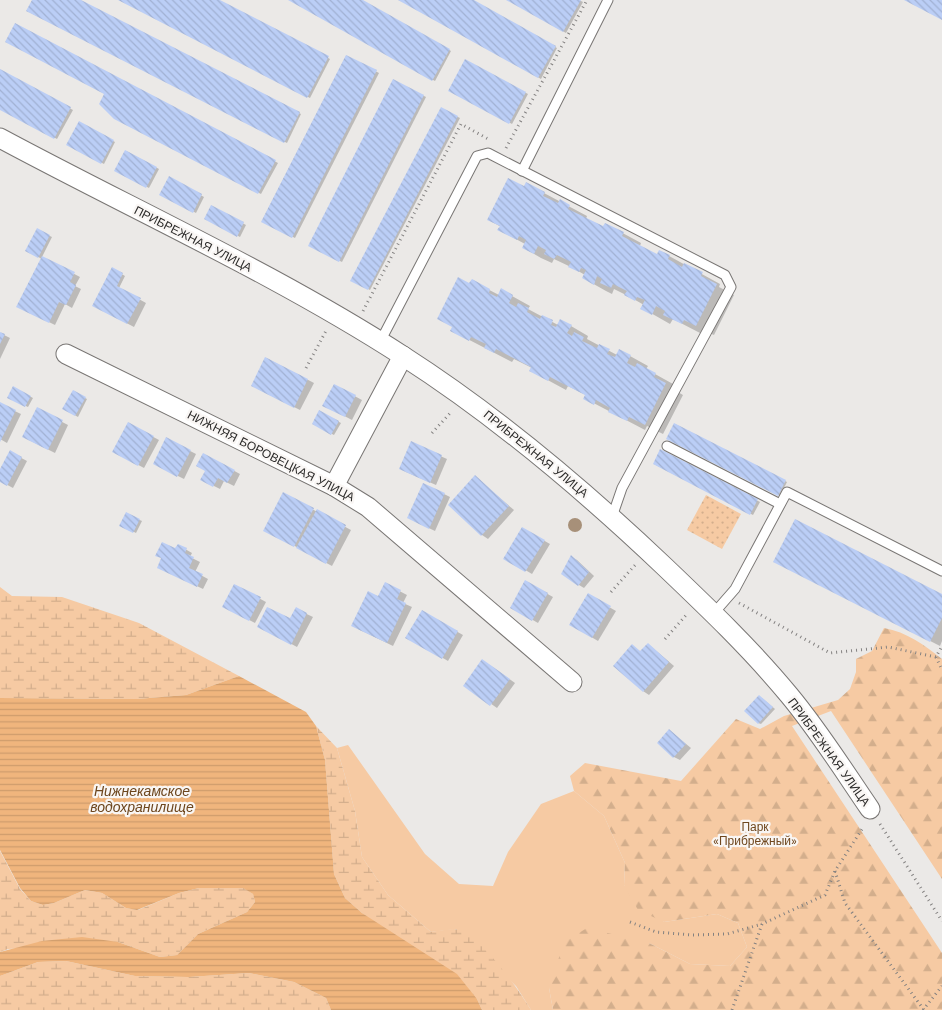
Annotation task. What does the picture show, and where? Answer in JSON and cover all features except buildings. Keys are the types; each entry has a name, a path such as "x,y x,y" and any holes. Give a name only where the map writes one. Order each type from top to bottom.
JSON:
{"street":[{"name":"ПРИБРЕЖНАЯ УЛИЦА","path":"0,138 335,315 403,356 464,398 536,452 648,550 738,636 823,739 872,811"},
{"name":"НИЖНЯЯ БОРОВЕЦКАЯ УЛИЦА","path":"66,354 334,486 368,507 572,682"},
{"path":"334,486 403,356"}],"lane":[{"path":"522,171 608,0"},
{"path":"380,342 477,156 488,153 725,274 731,287 622,488 612,518"},
{"path":"667,446 780,504"},
{"path":"714,613 735,589 787,492 942,571"}],"path":[{"path":"306,368 335,315"},
{"path":"432,433 464,398"},
{"path":"611,592 648,550"},
{"path":"728,597 830,653 888,646 936,657"},
{"path":"665,639 700,600"},
{"path":"936,657 942,646"},
{"path":"936,657 942,670"},
{"path":"630,922 656,932 692,935 727,934 762,924 825,895 835,871 872,811"},
{"name":"ПРИБРЕЖНАЯ УЛИЦА","path":"872,811 942,921"},
{"path":"835,871 845,903 924,1010 942,986"},
{"path":"732,1010 762,924"}],"green space":[{"path":"706,495 741,514 722,549 687,530"},
{"path":"0,587 12,596 62,597 139,623 239,676 186,695 137,699 0,698"},
{"name":"Парк «Прибрежный»","path":"884,628 908,636 942,659 942,879 831,711 792,726 942,953 942,1010 553,1010 549,988 564,942 587,928 649,943 690,964 730,966 747,947 738,923 717,914 664,922 638,910 624,885 625,863 604,816 574,791 570,776 585,763 681,781 736,719 760,729 784,716 838,700 850,689 856,672 856,659 872,651"},
{"path":"316,726 337,748 355,811 362,857 388,895 431,932 454,929 464,932 474,940 497,963 531,1010 482,1010 477,999 362,913 345,898 334,874 325,760"},
{"path":"348,745 425,854 459,884 493,886 508,852 541,804 574,791 604,816 625,863 624,885 664,922 717,914 738,923 747,947 730,966 690,964 649,943 549,988 553,1010 531,1010 516,986 456,929 431,932 388,895 362,857 355,811 337,748"},
{"path":"0,851 20,889 31,901 43,905 54,903 85,890 102,893 126,908 138,910 179,893 199,888 244,888 253,894 255,902 247,912 198,934 177,955 160,957 118,942 8,949 0,952"},
{"path":"66,961 135,976 189,977 249,973 294,982 326,998 331,1010 0,1010 0,976 38,962"}],"water":[{"name":"Нижнекамское водохранилище","path":"239,676 306,712 316,726 325,760 334,874 345,898 362,913 457,974 477,999 482,1010 331,1010 326,998 294,982 249,973 189,977 135,976 66,961 38,962 0,976 0,952 42,941 82,937 118,942 160,957 177,955 198,934 247,912 255,902 253,894 243,888 199,888 179,893 137,910 126,908 102,893 85,890 54,903 43,905 31,901 20,888 0,850 0,698 137,699 186,695"}]}
